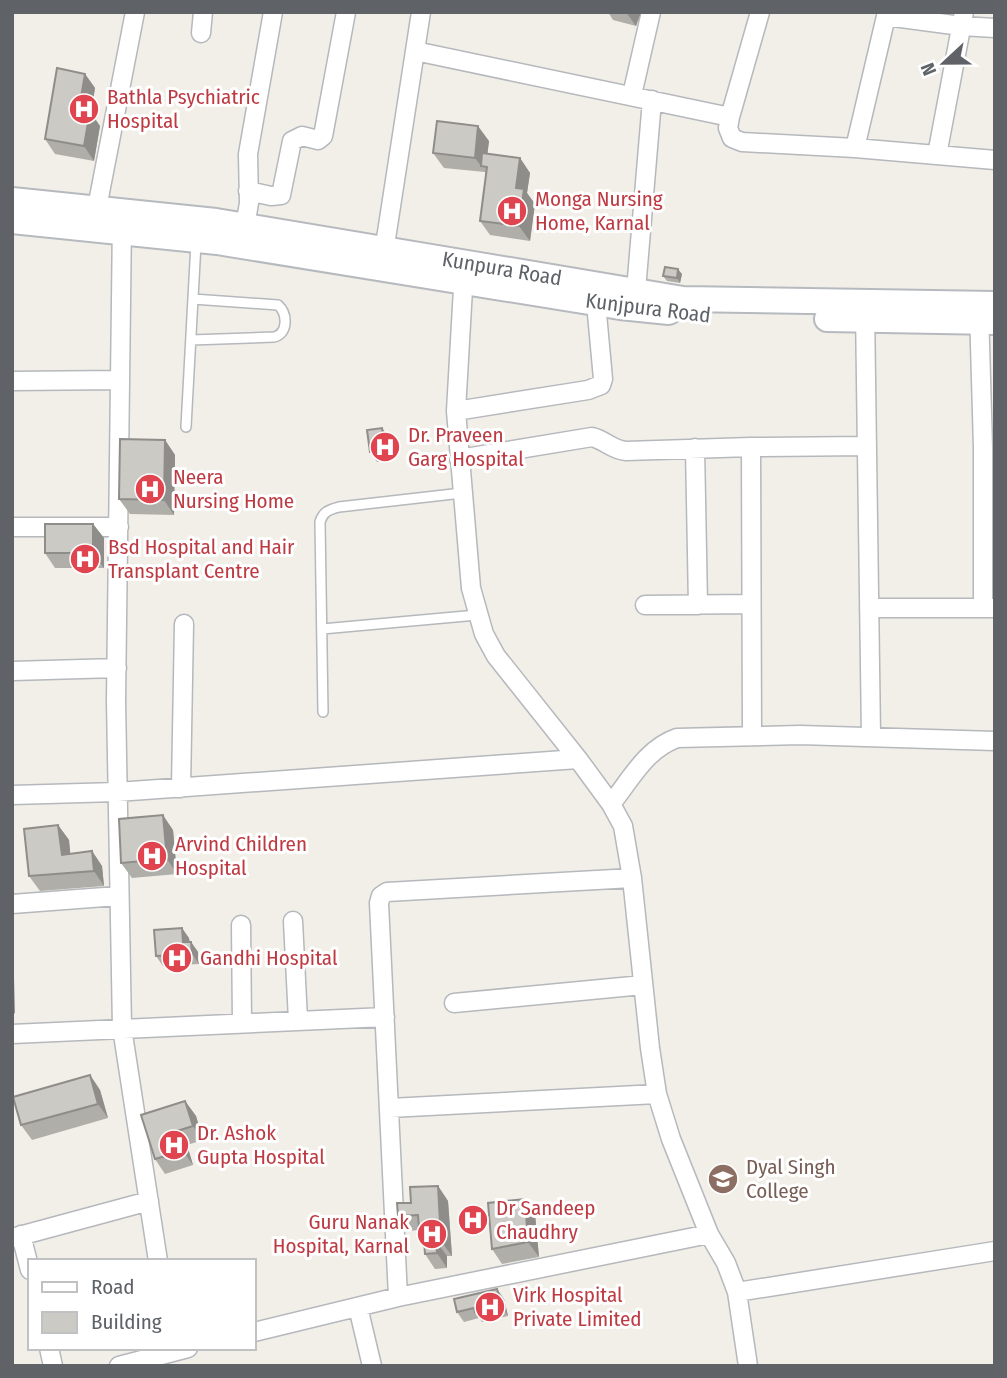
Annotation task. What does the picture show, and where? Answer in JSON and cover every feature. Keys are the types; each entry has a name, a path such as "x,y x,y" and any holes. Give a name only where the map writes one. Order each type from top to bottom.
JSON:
{"street":[{"path":"12,200 95,219 135,12"},
{"path":"201,33 203,12"},
{"path":"245,226 248,213 248,154 273,12"},
{"path":"248,191 271,196 281,195 292,141 302,136 318,140 323,136 346,12"},
{"path":"197,230 245,226 383,259 421,12"},
{"path":"632,96 651,12"},
{"path":"760,12 730,117 728,128 732,138 742,142 995,160"},
{"path":"855,148 887,14 963,19 995,28"},
{"path":"937,155 963,19"},
{"path":"415,51 730,117"},
{"path":"635,300 652,100"},
{"name":"Kunjpura Road","path":"12,221 95,219 197,230 464,272 596,303 635,300 716,317 865,312 987,313"},
{"path":"122,222 118,380 117,668 118,896 122,1028 158,1259"},
{"path":"464,272 456,411 471,587 477,615 496,656 578,759 611,804 623,826 632,878 657,1094 671,1139 709,1234 726,1263 737,1292 747,1366"},
{"name":"Kunpura Road","path":"464,272 635,300"},
{"path":"456,411 588,390 601,385 603,379 596,303"},
{"path":"865,312 871,736"},
{"path":"869,608 989,608 987,313"},
{"path":"12,381 118,380"},
{"path":"459,458 592,437 618,450 867,446"},
{"path":"751,447 752,735"},
{"path":"695,448 698,605"},
{"path":"12,527 118,527"},
{"path":"645,606 751,604"},
{"path":"181,788 184,624"},
{"path":"12,654 12,671 117,668"},
{"path":"611,804 650,752 662,743 677,738 752,735 871,736 995,741"},
{"path":"12,795 181,788 578,759"},
{"path":"398,1297 380,896 387,892 632,878"},
{"path":"12,904 118,896"},
{"path":"293,921 298,1020"},
{"path":"240,925 243,1022"},
{"path":"454,1003 643,985"},
{"path":"12,1034 385,1017"},
{"path":"390,1108 657,1094"},
{"path":"28,1265 17,1237 149,1201"},
{"path":"256,1332 398,1297 709,1234"},
{"path":"737,1292 995,1251"},
{"path":"358,1307 372,1366"},
{"path":"119,1366 175,1350"}],"lane":[{"path":"186,427 197,230"},
{"path":"191,340 274,337 282,335 284,331 284,313 278,305 193,299"},
{"path":"323,712 322,515 329,509 339,507 462,492"},
{"path":"322,629 477,615"}],"building":[{"path":"57,68 85,74 79,109 90,111 84,146 45,139"},
{"path":"437,121 478,126 475,158 433,153"},
{"path":"482,153 520,158 516,188 524,189 519,226 480,221 487,167 481,166"},
{"path":"665,267 678,269 677,278 663,276"},
{"path":"382,428 385,451 370,452 367,430"},
{"path":"120,439 165,440 164,500 119,499"},
{"path":"45,524 93,524 93,553 45,553"},
{"path":"163,815 167,859 121,863 119,819"},
{"path":"58,825 62,855 92,851 94,871 29,876 24,829"},
{"path":"182,928 183,942 191,942 192,954 156,956 154,930"},
{"path":"90,1075 98,1104 21,1125 13,1097"},
{"path":"185,1101 193,1126 177,1131 183,1151 155,1159 141,1115"},
{"path":"438,1186 441,1241 436,1241 437,1253 425,1254 424,1241 420,1242 418,1215 398,1216 397,1203 411,1203 410,1187"},
{"path":"525,1199 528,1242 492,1249 488,1203"},
{"path":"497,1289 501,1306 475,1312 474,1308 457,1312 454,1299"}],"place":[{"name":"Bathla Psychiatric Hospital","path":"84,109"},
{"name":"Monga Nursing Home, Karnal","path":"512,211"},
{"name":"Dr. Praveen Garg Hospital","path":"385,447"},
{"name":"Neera Nursing Home","path":"150,489"},
{"name":"Bsd Hospital and Hair Transplant Centre","path":"85,559"},
{"name":"Arvind Children Hospital","path":"152,856"},
{"name":"Gandhi Hospital","path":"177,958"},
{"name":"Dr. Ashok Gupta Hospital","path":"174,1145"},
{"name":"Dyal Singh College","path":"723,1179"},
{"name":"Dr Sandeep Chaudhry","path":"473,1220"},
{"name":"Guru Nanak Hospital, Karnal","path":"432,1234"},
{"name":"Virk Hospital Private Limited","path":"490,1307"}]}
